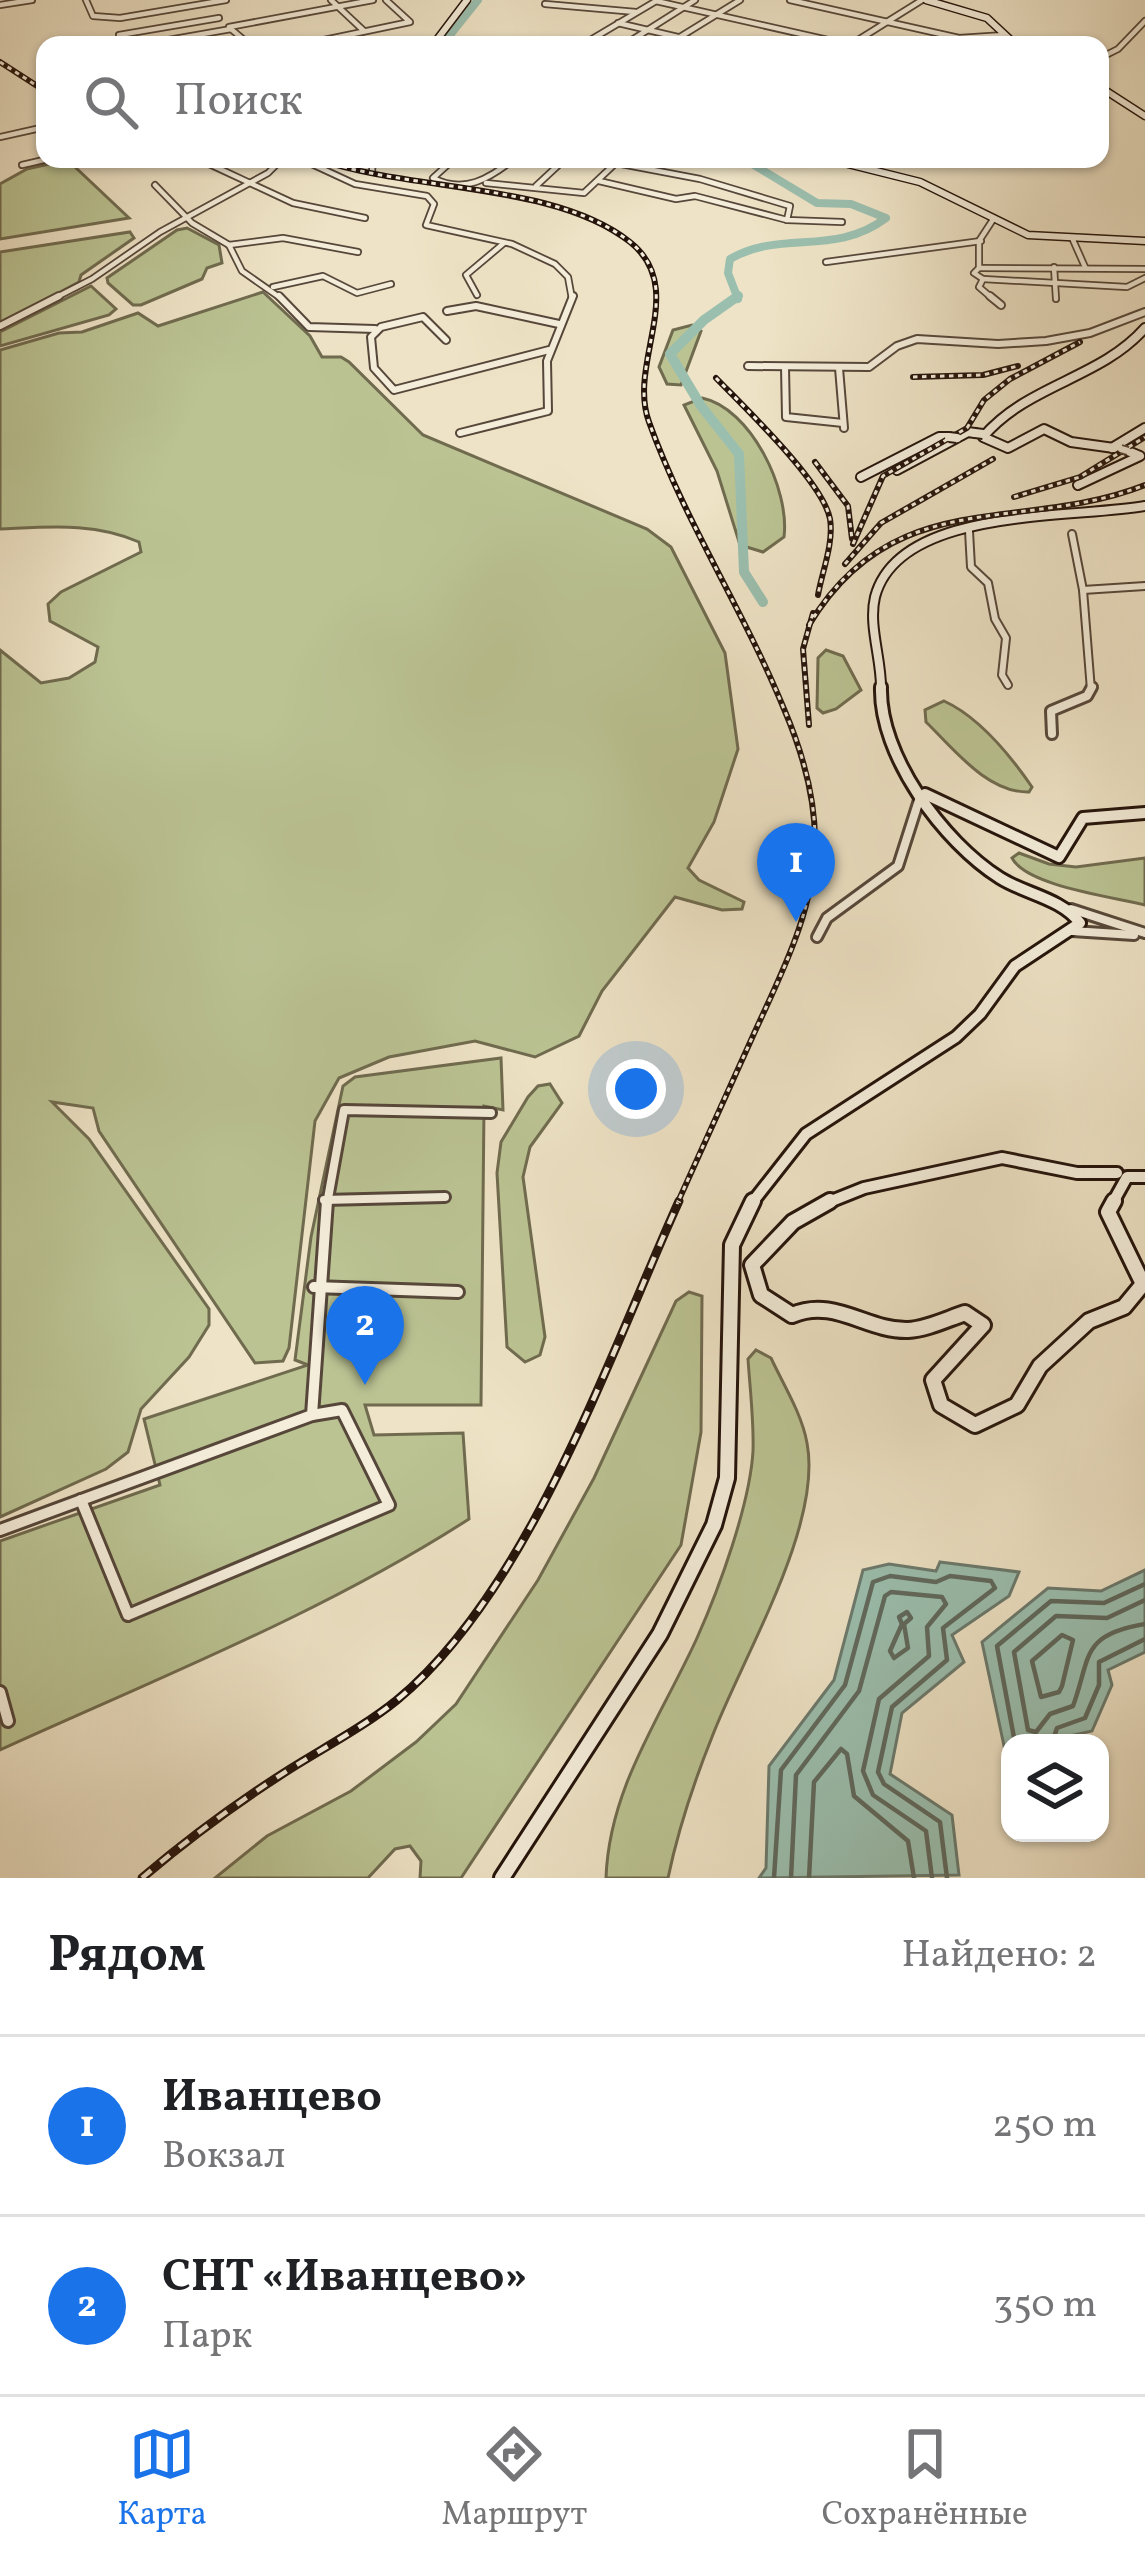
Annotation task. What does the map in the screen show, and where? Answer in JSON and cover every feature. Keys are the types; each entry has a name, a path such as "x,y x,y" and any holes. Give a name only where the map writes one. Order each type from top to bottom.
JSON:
{"street":[{"path":"0,5 32,0"},
{"path":"86,0 93,16 120,18 226,0"},
{"path":"331,0 365,32"},
{"path":"187,36 373,0"},
{"path":"351,36 411,20 386,0"},
{"path":"440,36 467,0"},
{"path":"596,36 656,0 811,36"},
{"path":"640,36 695,0"},
{"path":"683,36 740,0"},
{"path":"790,0 950,36"},
{"path":"864,36 924,0 987,19 1005,35"},
{"path":"200,2 239,36"},
{"path":"545,4 637,12"},
{"path":"120,18 119,35 219,18"},
{"path":"1109,54 1145,21"},
{"path":"618,22 673,36"},
{"path":"173,26 181,36"},
{"path":"990,36 1005,35"},
{"path":"1109,93 1145,116"},
{"path":"0,137 36,131"},
{"path":"22,165 36,162"},
{"path":"218,168 292,203 364,218"},
{"path":"0,326 92,279 160,232 269,168"},
{"path":"320,168 355,184 428,196 434,205 426,225 506,242 555,264 568,281 573,293 549,350 548,411 460,433"},
{"path":"371,172 372,168"},
{"path":"443,168 434,175 443,184 536,186 584,193 611,168"},
{"path":"486,183 504,168"},
{"path":"536,186 555,168"},
{"path":"650,168 790,206 787,220"},
{"path":"864,168 920,182 1035,237 1145,239"},
{"path":"599,181 676,199 701,198 787,220 842,222"},
{"path":"155,185 186,218 229,245 242,272 272,288 309,327 376,328 423,317 446,340"},
{"path":"979,268 974,259 987,222 994,218"},
{"path":"1006,224 1037,234 1145,239"},
{"path":"229,245 283,238 358,252"},
{"path":"1073,240 1084,267"},
{"path":"826,262 982,241"},
{"path":"477,295 466,275 506,242"},
{"path":"1054,267 1056,299"},
{"path":"1145,269 979,268 974,273 982,279 1127,287 1145,278"},
{"path":"272,288 323,276 357,293 391,284"},
{"path":"982,279 979,287 1001,305"},
{"path":"447,311 476,306 559,324"},
{"path":"748,366 869,367 897,346 917,339 998,344 1046,341 1090,333 1145,312"},
{"path":"376,328 369,344 370,361 381,382 392,390 549,350"},
{"path":"861,477 939,437 981,434 1003,413 1080,370 1092,370 1115,358 1145,328"},
{"path":"1130,344 1145,345"},
{"path":"785,367 786,417 843,426 839,368"},
{"path":"1108,449 1145,428"},
{"path":"981,434 1008,448 1043,429 1071,442 1140,456 1078,485"},
{"path":"897,470 955,438"},
{"path":"1145,506 1020,517 969,530 902,560 884,577 874,599 885,731 896,759 922,793 992,874 1028,895 1145,935"},
{"path":"969,530 971,567 988,583 995,619 1006,638 1002,675 1008,685"},
{"path":"1052,734 1051,711 1087,696 1092,688 1083,590 1072,534"},
{"path":"1083,590 1145,586"},
{"path":"922,793 1059,857 1066,852 1077,823 1086,817 1145,813"},
{"path":"817,938 827,918 898,866 913,807 922,793"},
{"path":"502,1878 660,1634 714,1526 727,1478 732,1245 756,1194 806,1134 956,1036 980,1014 1016,967 1080,923 1071,909"},
{"path":"1070,931 1145,935"},
{"path":"312,1415 314,1287 324,1200 344,1110 491,1113"},
{"path":"1117,1173 1105,1177 1002,1159 984,1169 957,1167 878,1186 817,1203 775,1236 752,1265 761,1295 792,1316 800,1310 854,1312 908,1330 964,1313 978,1319 983,1325 933,1380 941,1406 975,1425 1017,1405 1040,1366 1072,1336 1089,1321 1124,1307 1137,1296 1143,1284 1108,1211 1127,1177 1145,1177"},
{"path":"324,1200 445,1197"},
{"path":"314,1287 458,1292"},
{"path":"0,1530 81,1500 312,1415 342,1410 389,1505 128,1615 81,1500"},
{"path":"0,1692 8,1721"}],"shaded area":[{"path":"76,168 129,218 0,239 0,184 27,169"},
{"path":"187,228 219,245 222,263 207,268 202,279 141,305 133,305 108,283 107,278 177,230"},
{"path":"130,232 134,238 81,275 79,282 0,324 0,252"},
{"path":"91,286 116,309 109,315 0,346 0,332"},
{"path":"263,292 310,336 322,357 349,362 423,435 647,529 671,547 725,653 738,749 714,822 688,868 699,880 744,902 742,909 722,910 675,897 602,991 579,1036 535,1057 475,1041 389,1057 339,1078 315,1121 289,1348 283,1361 255,1363 99,1131 93,1108 52,1102 89,1139 209,1309 209,1325 189,1357 141,1409 128,1452 106,1469 0,1517 0,650 41,683 69,678 95,662 98,647 50,621 48,604 61,592 141,552 139,542 105,531 0,529 0,350 59,333 82,332 138,313 158,326"},
{"path":"692,325 701,331 681,385 667,384 659,367 673,330"},
{"path":"702,398 736,417 774,475 784,537 763,552 740,545 717,471 684,405"},
{"path":"826,650 843,656 861,690 823,713 817,708 818,658"},
{"path":"944,701 993,738 1032,787 1029,792 985,777 926,722 925,710"},
{"path":"1019,853 1076,867 1145,858 1145,905 1034,876 1012,858"},
{"path":"501,1058 503,1110 484,1106 481,1405 365,1405 374,1435 463,1433 469,1519 298,1614 0,1750 0,1541 160,1485 144,1419 308,1365 295,1360 311,1237 343,1086 355,1077"},
{"path":"550,1084 562,1103 530,1147 523,1177 545,1337 540,1355 525,1362 507,1347 497,1173 501,1142 528,1097 538,1086"},
{"path":"689,1292 702,1296 701,1432 681,1545 461,1878 420,1878 421,1861 410,1846 395,1849 368,1878 215,1878 267,1836 351,1791 416,1742 456,1704 538,1580 594,1478 676,1301"},
{"path":"756,1350 771,1358 797,1410 807,1443 809,1476 792,1552 699,1771 668,1878 606,1878 609,1845 627,1783 706,1618 740,1521 753,1451 748,1359"}],"water":[{"path":"940,1562 1019,1572 1009,1596 952,1635 964,1662 902,1713 890,1774 952,1815 959,1875 759,1878 766,1868 769,1766 834,1680 863,1570 889,1564 936,1571"},
{"path":"1145,1570 1145,1652 1108,1670 1112,1685 1092,1731 1002,1734 982,1642 1048,1588 1101,1591"}],"waterway":[{"path":"449,36 478,0"},
{"path":"737,297 728,273 730,259 769,245 847,237 886,218 851,204 817,203 759,168"},
{"path":"737,297 704,320 670,354 701,406 739,454 744,572 763,602"}],"railway":[{"path":"0,62 36,85"},
{"path":"347,168 562,208 630,242 647,261 655,282 645,375 649,422 790,725 810,790 815,841 809,893 794,942 677,1204"},
{"path":"853,544 883,476 967,428 984,400 1010,379 1080,342"},
{"path":"913,377 983,375 1018,366"},
{"path":"716,378 781,446 824,504 830,538 818,595"},
{"path":"1014,497 1080,477 1145,437"},
{"path":"845,564 881,523 993,459"},
{"path":"815,462 848,506 852,539"},
{"path":"810,624 843,580 880,550 920,531 1098,499 1145,485"},
{"path":"810,624 813,613"},
{"path":"809,725 803,649 810,624"},
{"path":"142,1878 252,1794 385,1710 444,1654 487,1598 561,1468 679,1201"}],"place":[{"name":"Иванцево","path":"796,922"},
{"name":"СНТ «Иванцево»","path":"365,1385"}]}
